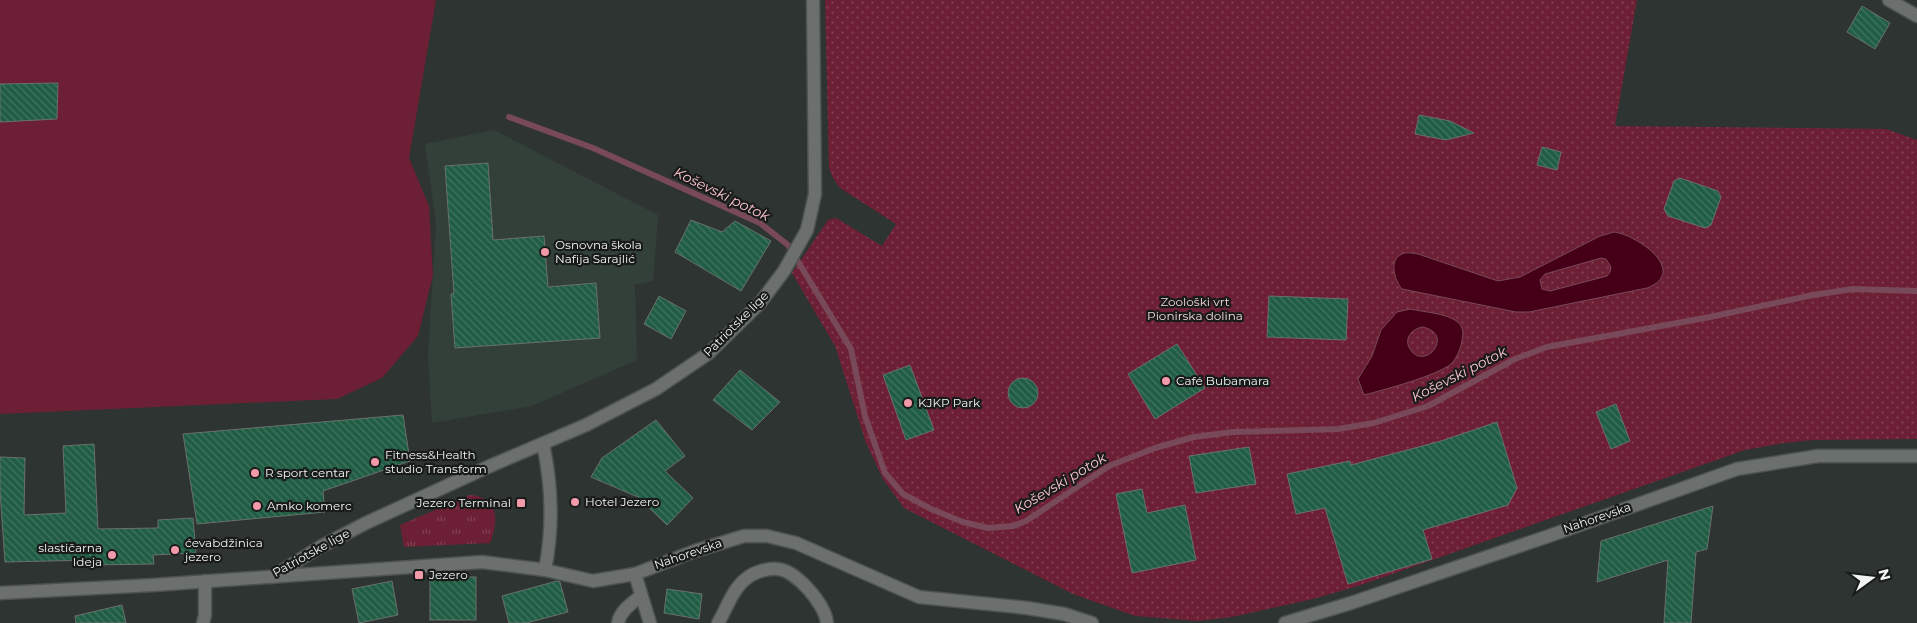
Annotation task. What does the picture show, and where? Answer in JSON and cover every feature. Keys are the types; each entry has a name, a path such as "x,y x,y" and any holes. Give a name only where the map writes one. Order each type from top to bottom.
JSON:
{"street":[{"name":"Patriotske lige","path":"0,593 272,577 320,547 366,523 490,466 586,425 656,389 709,353 760,303 784,271 807,230 815,194 813,0"},
{"path":"1888,0 1917,16"},
{"path":"543,444 548,464 549,486 549,549 545,570"},
{"name":"Nahorevska","path":"1285,623 1351,603 1537,540 1737,469 1818,456 1917,456"},
{"name":"Nahorevska","path":"272,577 482,562 545,570 594,581 635,574 695,551 744,536 767,536 796,543 919,597 1027,608 1064,614 1092,623"},
{"path":"718,623 736,590 748,577 776,568 787,572 809,591 819,604 827,623"},
{"path":"635,574 650,623"},
{"path":"203,623 205,615 205,581"},
{"path":"618,623 629,605 641,596"}],"shaded area":[{"name":"Osnovna škola Nafija Sarajlić","path":"494,130 658,215 653,281 635,285 637,360 532,406 432,423 428,354 436,223 425,144"},
{"path":"1614,232 1635,240 1646,247 1661,264 1663,273 1659,281 1647,288 1529,312 1516,312 1402,289 1394,271 1395,261 1398,257 1404,253 1412,253 1498,281 1520,277 1600,236","holes":["1601,258 1606,259 1611,267 1607,276 1550,291 1542,289 1540,280 1545,274"]},
{"path":"1410,309 1439,314 1455,320 1460,324 1463,331 1460,350 1453,362 1444,369 1409,382 1364,395 1358,379 1372,356 1381,330 1397,312","holes":["1423,327 1432,331 1437,337 1437,344 1434,350 1423,356 1416,355 1408,345 1408,337 1419,328"]}],"green space":[{"path":"0,0 436,0 409,158 429,206 433,275 418,336 382,378 337,399 0,414"},
{"name":"Zoološki vrt Pionirska dolina","path":"825,0 1637,0 1615,126 1886,129 1917,140 1917,439 1813,440 1745,450 1361,585 1313,599 1232,617 1198,621 1135,616 1073,594 904,508 883,479 866,443 835,346 792,273 828,220 836,218 882,246 896,224 840,188 829,168"},
{"path":"470,495 487,500 494,512 495,526 490,543 404,547 400,525"}],"building":[{"path":"1862,6 1890,23 1875,49 1847,32"},
{"path":"58,83 57,119 0,122 0,84"},
{"path":"1419,115 1450,121 1474,133 1446,140 1415,134"},
{"path":"1542,147 1561,152 1557,170 1537,165"},
{"path":"488,163 493,240 544,236 548,287 596,283 600,338 455,348 451,294 454,294 445,166"},
{"path":"1680,178 1718,191 1721,197 1711,225 1705,228 1668,216 1664,209 1674,181"},
{"path":"691,220 722,232 735,221 771,241 741,291 675,252"},
{"path":"659,296 686,311 671,339 644,324"},
{"path":"1269,296 1348,299 1346,340 1267,337"},
{"name":"Café Bubamara","path":"1177,344 1205,388 1155,419 1128,374"},
{"name":"KJKP Park","path":"910,365 934,430 906,440 883,375"},
{"path":"740,370 780,402 752,430 713,400"},
{"path":"1023,378 1034,382 1038,393 1034,404 1023,408 1012,404 1008,393 1012,382"},
{"path":"1616,404 1630,441 1611,449 1596,412"},
{"path":"403,415 410,461 323,491 325,512 197,524 183,434"},
{"path":"656,420 685,456 665,471 693,498 667,525 638,497 591,477 602,458"},
{"path":"1497,422 1517,488 1508,505 1423,530 1432,559 1348,584 1325,508 1296,514 1287,474 1350,461 1351,465 1441,441"},
{"path":"94,444 98,529 158,528 158,520 193,518 196,553 153,555 154,564 93,565 93,560 5,562 0,491 0,457 25,458 24,515 66,513 63,446"},
{"path":"1249,447 1256,484 1196,493 1189,456"},
{"path":"1142,489 1147,513 1185,505 1196,560 1132,573 1116,494"},
{"path":"1713,506 1707,549 1696,552 1691,623 1664,623 1668,560 1597,582 1601,541"},
{"path":"430,577 476,577 476,620 430,620"},
{"path":"392,581 398,615 359,623 352,589"},
{"path":"557,581 560,582 568,612 526,623 509,623 502,596"},
{"path":"667,589 702,594 699,619 664,613"},
{"path":"122,605 126,623 76,623 75,616"}],"waterway":[{"name":"Koševski potok","path":"509,117 593,148 760,223 788,245 851,349 865,416 885,473 903,494 931,509 963,522 988,528 1013,526 1026,521 1109,466 1155,448 1194,437 1233,432 1338,429 1374,423 1428,406 1515,359 1547,347 1710,317 1813,295 1853,289 1917,291"}],"place":[{"name":"Osnovna škola Nafija Sarajlić","path":"545,252"},
{"name":"Café Bubamara","path":"1166,381"},
{"name":"KJKP Park","path":"908,403"},
{"name":"Fitness&Health studio Transform","path":"375,462"},
{"name":"R sport centar","path":"255,473"},
{"name":"Hotel Jezero","path":"575,502"},
{"name":"Jezero Terminal","path":"521,503"},
{"name":"Amko komerc","path":"257,506"},
{"name":"ćevabdžinica jezero","path":"175,550"},
{"name":"slastičarna Ideja","path":"112,555"},
{"name":"Jezero","path":"419,575"}]}
